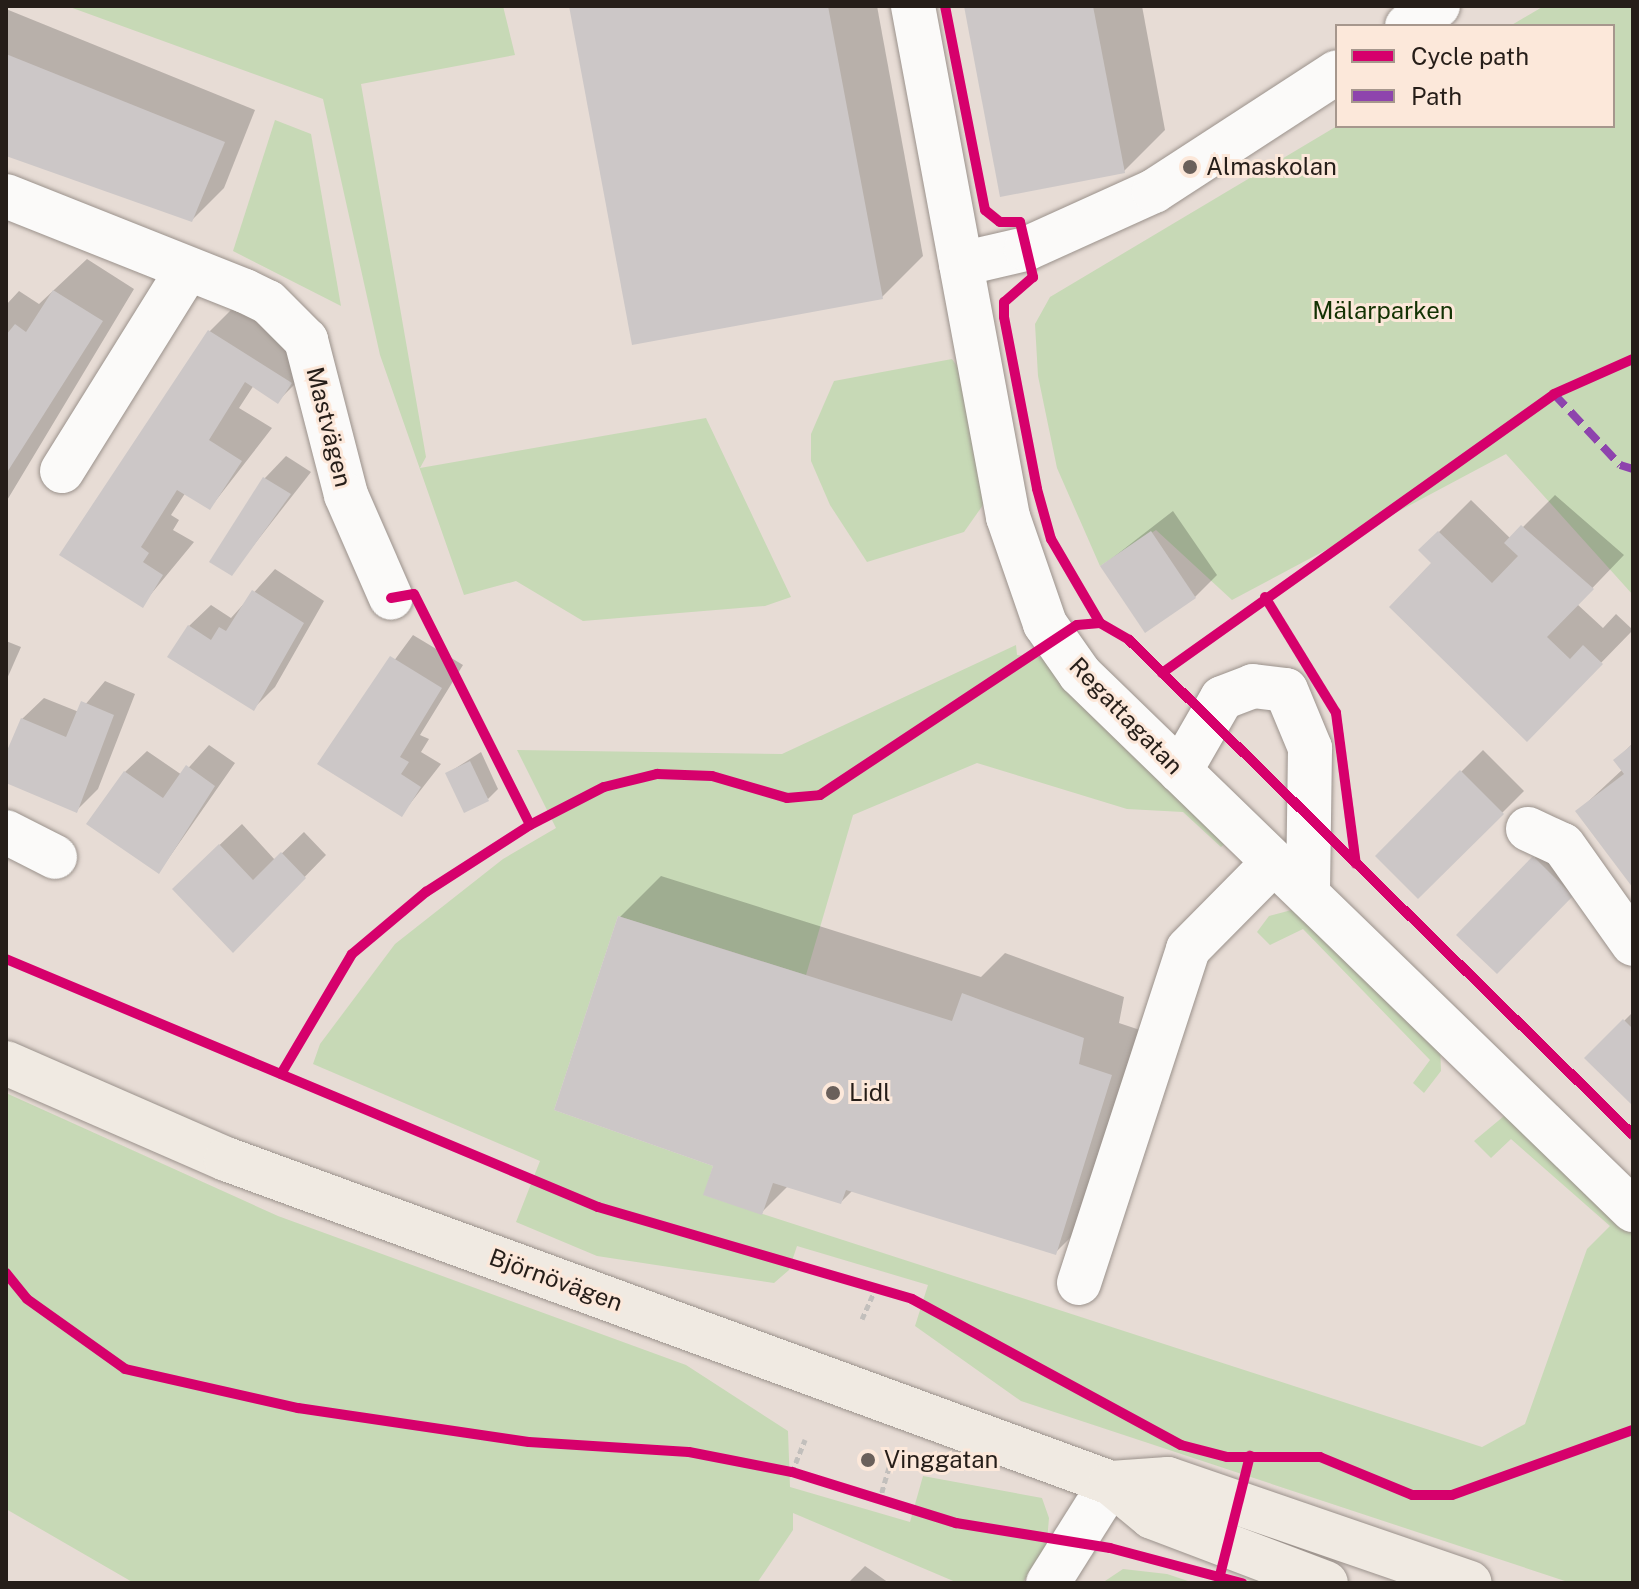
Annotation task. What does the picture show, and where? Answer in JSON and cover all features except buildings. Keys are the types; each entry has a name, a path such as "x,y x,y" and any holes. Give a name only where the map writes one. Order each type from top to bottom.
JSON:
{"main road":[{"name":"Björnövägen","path":"6,1063 226,1159 1111,1483 1152,1517 1326,1583"},
{"name":"Björnövägen","path":"1111,1483 1168,1479 1470,1583"}],"street":[{"name":"Regattagatan","path":"913,6 1008,517 1045,624 1080,674 1633,1210"},
{"path":"1410,24 1438,6"},
{"path":"961,264 1026,249 1154,191 1335,73"},
{"name":"Mastvägen","path":"6,196 268,302 306,340 346,495 391,598"},
{"path":"62,471 187,270"},
{"path":"1180,771 1222,698 1253,686 1286,690 1310,748 1308,894"},
{"path":"1528,829 1563,845 1633,944"},
{"path":"6,832 55,857"},
{"path":"1079,1283 1188,949 1274,862"},
{"path":"1048,1583 1111,1483"}],"path":[{"path":"862,1319 868,1286 893,1293"},
{"path":"792,1472 805,1439"},
{"path":"879,1502 889,1467"},
{"path":"777,1469 807,1477"},
{"path":"865,1497 895,1507"}],"green space":[{"path":"67,6 503,6 515,55 361,84 426,457 420,468 706,418 791,597 765,606 583,621 516,581 464,595 380,355 323,99"},
{"name":"Mälarparken","path":"1544,6 1633,6 1633,595 1506,454 1232,600 1156,530 1100,566 1057,468 1038,376 1035,324 1050,297 1335,127 1615,128 1615,24 1513,24"},
{"path":"275,120 311,134 341,306 233,251"},
{"path":"952,359 974,390 989,453 983,505 964,532 867,562 830,505 811,461 811,434 834,381"},
{"path":"1016,645 1017,655 1057,659 1233,837 1221,847 1183,812 1127,809 977,763 853,815 806,975 618,916 554,1110 713,1166 704,1195 1482,1447 1525,1424 1587,1249 1610,1226 1511,1139 1491,1158 1474,1141 1504,1116 1538,1129 1633,1221 1633,1583 1571,1583 1021,1401 915,1326 928,1285 797,1246 789,1270 774,1283 597,1256 516,1222 540,1161 313,1064 320,1044 395,944 503,859 556,828 517,750 782,754"},
{"path":"1299,908 1440,1043 1441,1071 1424,1093 1413,1083 1430,1060 1303,929 1270,945 1257,932 1269,916"},
{"path":"6,1093 278,1216 686,1365 788,1431 790,1487 910,1522 923,1476 1042,1498 1049,1518 1046,1553 1022,1583 958,1583 793,1513 793,1530 757,1583 134,1583 6,1509"},
{"path":"1123,1569 1167,1574 1194,1583 1102,1583"}],"marked path":[{"path":"1554,394 1620,465 1633,469"}],"cycle path":[{"path":"945,6 985,210 1000,222 1020,222 1033,277 1004,302 1004,317 1037,489 1051,539 1100,623 1129,640 1633,1135"},
{"path":"1162,673 1554,394 1633,359"},
{"path":"391,598 414,594 530,825"},
{"path":"1265,597 1336,713 1356,864"},
{"path":"281,1074 352,954 426,892 530,825 604,787 657,774 712,776 787,798 820,795 1077,625 1100,623"},
{"path":"6,959 598,1207 912,1299 1181,1445 1227,1457 1320,1457 1412,1495 1452,1495 1633,1430"},
{"path":"6,1273 27,1299 125,1369 298,1408 529,1442 689,1452 792,1472 956,1523 1110,1548 1242,1583"},
{"path":"1220,1575 1250,1456"}],"place":[{"name":"Almaskolan","path":"1190,167"},
{"name":"Lidl","path":"833,1093"},
{"name":"Vinggatan","path":"868,1460"}]}
